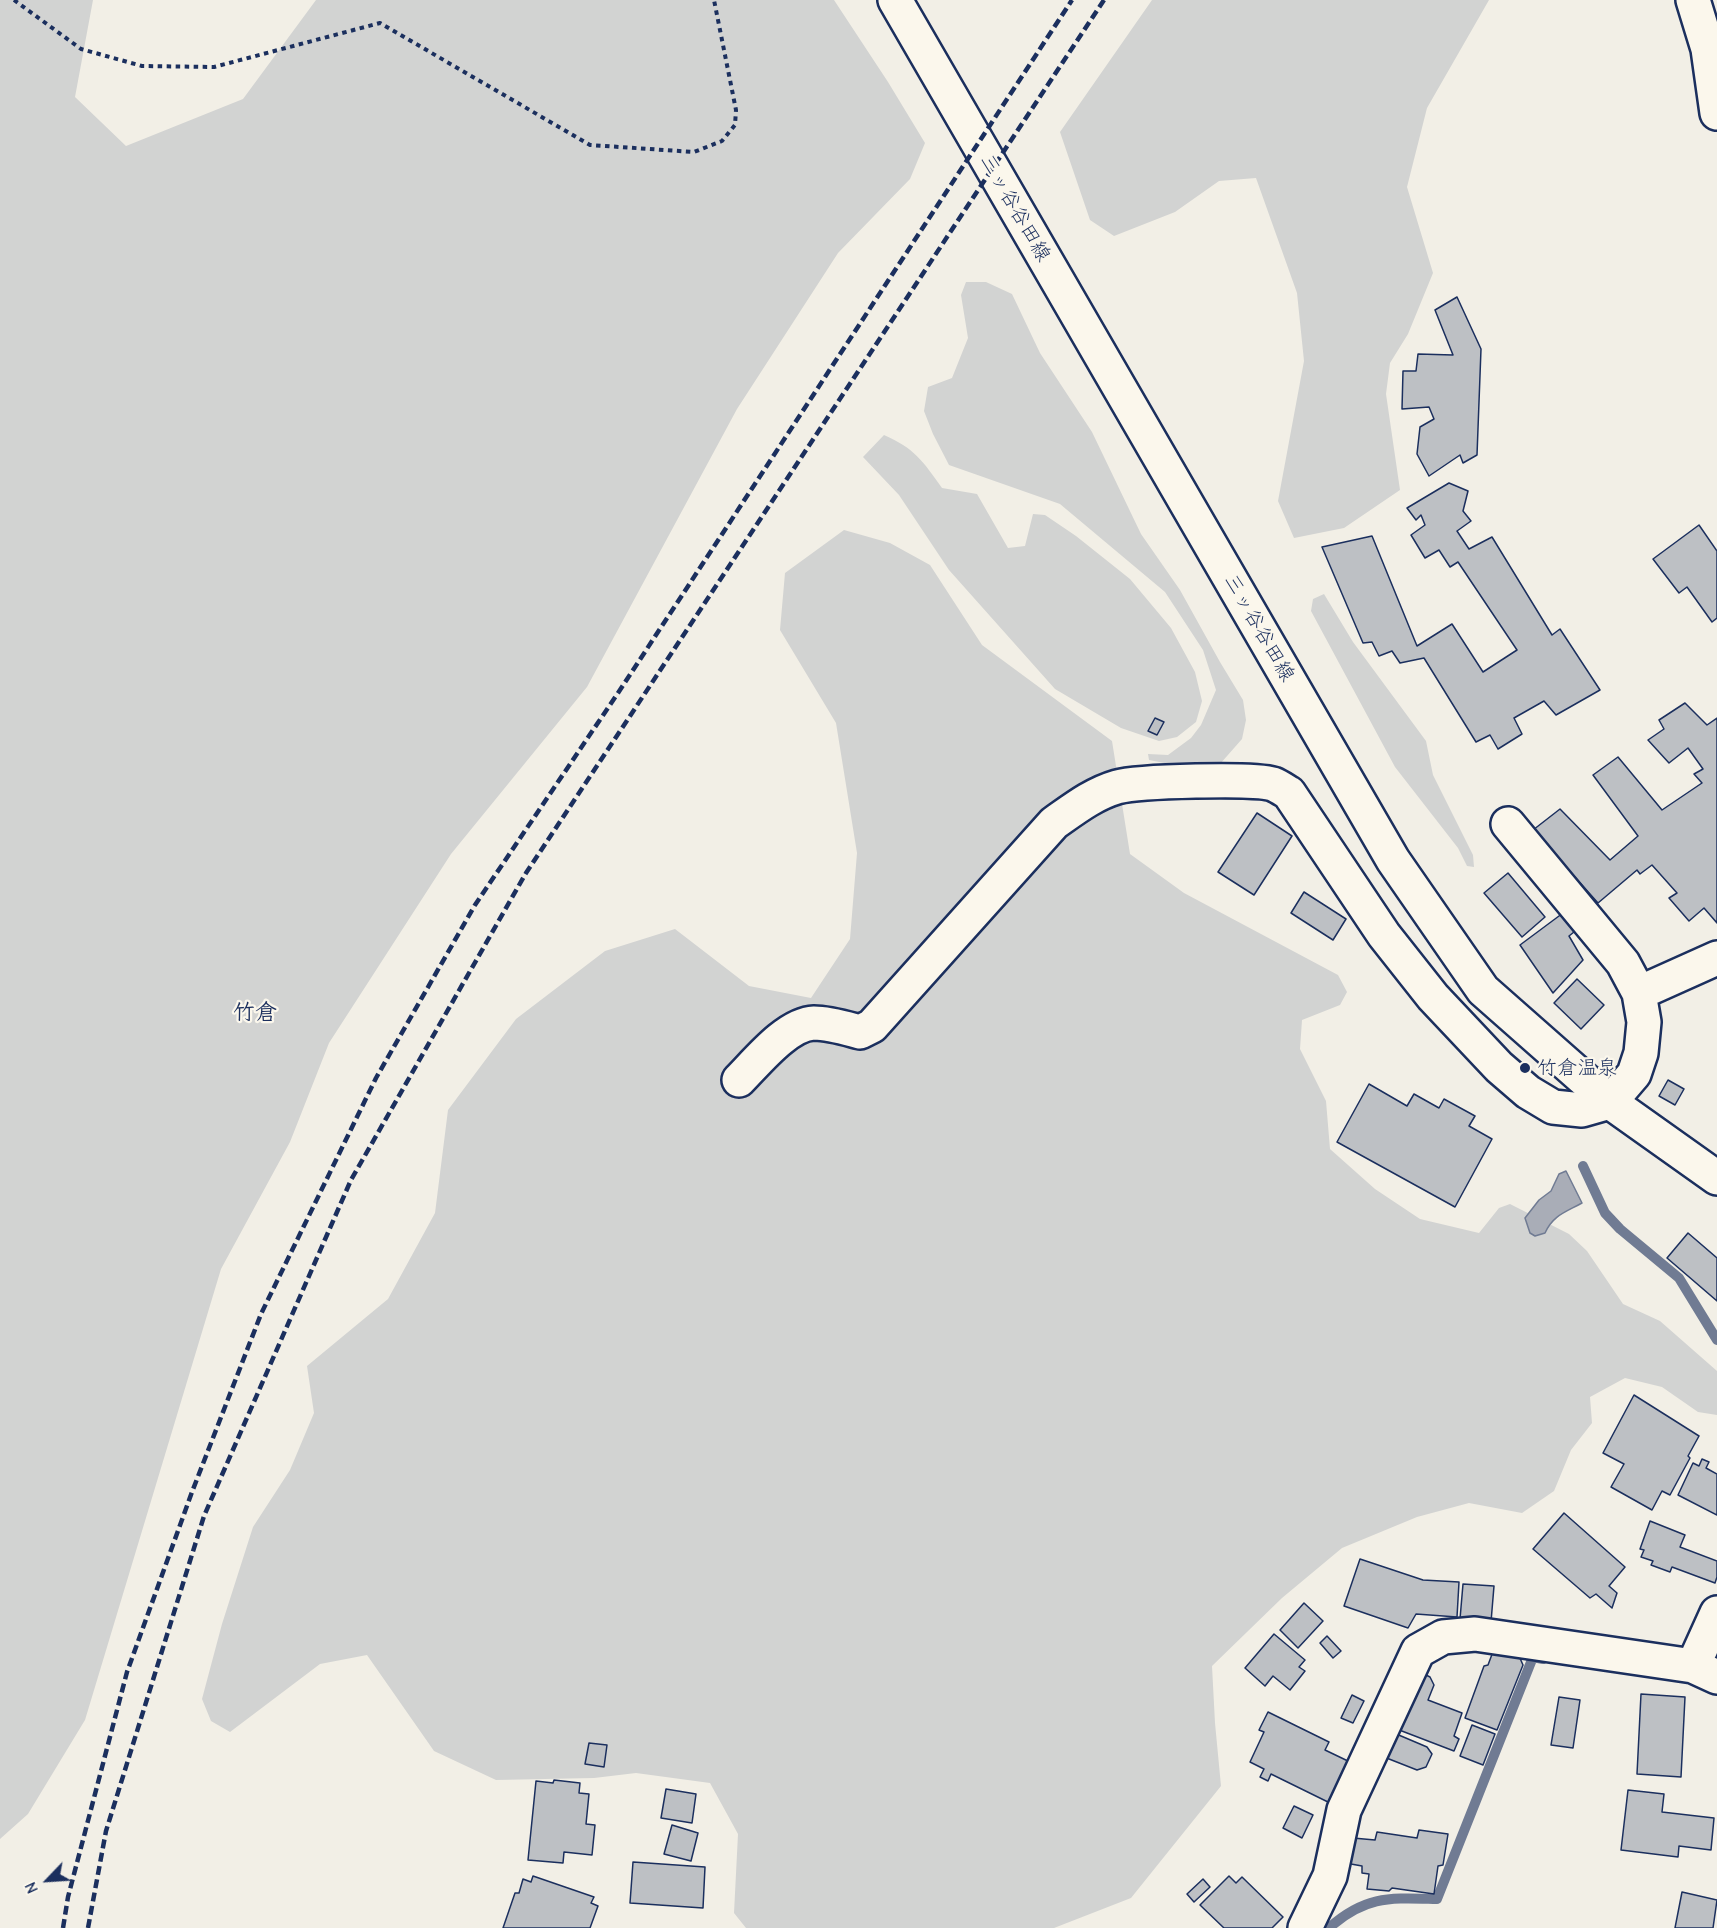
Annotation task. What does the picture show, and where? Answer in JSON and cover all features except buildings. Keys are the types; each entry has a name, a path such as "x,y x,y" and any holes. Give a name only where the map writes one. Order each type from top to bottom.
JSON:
{"street":[{"name":"三ッ谷谷田線","path":"895,0 1393,860 1483,990 1610,1102 1717,1178"},
{"path":"1693,0 1708,49 1717,113"},
{"path":"739,1080 770,1048 791,1031 812,1023 860,1032 872,1026 1054,823 1088,799 1119,787 1156,783 1242,781 1273,784 1289,793 1384,935 1433,998 1499,1067 1528,1092 1553,1107 1582,1110 1610,1102 1634,1074 1641,1053 1644,1022 1639,993 1623,963 1508,824"},
{"path":"1639,993 1717,958"},
{"path":"1305,1928 1330,1876 1344,1810 1418,1651 1443,1637 1475,1634 1705,1671 1717,1613"}],"path":[{"path":"14,0 81,49 142,66 214,67 380,23 590,145 694,152 722,141 735,125 736,110 714,0"}],"shaded area":[{"path":"0,0 93,0 75,97 126,146 243,99 316,0 834,0 925,143 910,179 838,253 737,409 587,687 451,854 329,1043 290,1142 221,1269 85,1720 28,1814 0,1839"},
{"path":"1152,0 1489,0 1427,108 1407,187 1433,273 1408,334 1390,363 1386,394 1400,490 1344,528 1294,538 1278,501 1304,361 1297,293 1256,178 1219,181 1175,212 1114,236 1090,220 1060,132"},
{"path":"966,282 986,282 1012,294 1040,353 1092,432 1141,534 1180,590 1243,700 1246,720 1242,739 1220,764 1190,768 1149,760 1148,754 1168,755 1191,738 1201,725 1216,690 1203,650 1165,592 1060,504 949,465 924,411 928,387 952,378 968,338 961,295"},
{"path":"884,435 911,450 942,488 977,494 1008,548 1025,546 1033,514 1045,515 1076,536 1130,579 1171,628 1195,672 1202,701 1196,722 1177,737 1159,741 1121,728 1055,689 949,570 899,495 863,457"},
{"path":"844,530 890,543 930,565 982,645 1112,741 1130,854 1184,893 1338,975 1347,992 1340,1005 1302,1020 1300,1049 1326,1101 1330,1149 1375,1189 1420,1219 1479,1233 1499,1208 1510,1204 1569,1234 1587,1251 1623,1304 1660,1321 1717,1371 1717,1415 1698,1412 1662,1387 1625,1378 1590,1397 1592,1423 1571,1450 1554,1491 1522,1513 1469,1503 1417,1517 1342,1548 1282,1598 1212,1666 1221,1786 1131,1898 1054,1928 746,1928 734,1913 738,1834 710,1783 636,1773 594,1778 496,1780 434,1751 367,1655 320,1664 230,1732 211,1721 202,1699 222,1624 253,1527 290,1470 314,1413 307,1366 388,1299 435,1213 448,1110 516,1019 605,951 675,929 749,986 811,998 850,939 857,853 836,723 780,630 785,573"},
{"path":"1324,594 1353,642 1426,741 1433,775 1473,855 1474,867 1467,866 1458,848 1395,767 1311,611 1313,599"},
{"path":"1566,1171 1582,1203 1556,1218 1545,1233 1535,1236 1530,1233 1525,1218 1539,1200 1551,1191 1559,1174"}],"waterway":[{"path":"1583,1166 1605,1213 1620,1229 1679,1278 1717,1340"},
{"path":"1329,1928 1342,1917 1367,1904 1392,1899 1437,1899 1533,1657 1543,1659"}],"railway":[{"path":"63,1928 68,1897 127,1672 192,1492 261,1314 376,1078 475,905 618,693 1072,0"},
{"path":"88,1928 106,1831 204,1516 351,1180 526,873 1104,0"}],"place":[{"name":"竹倉温泉","path":"1525,1068"}],"district":[{"name":"竹倉","path":"255,1013"}]}
